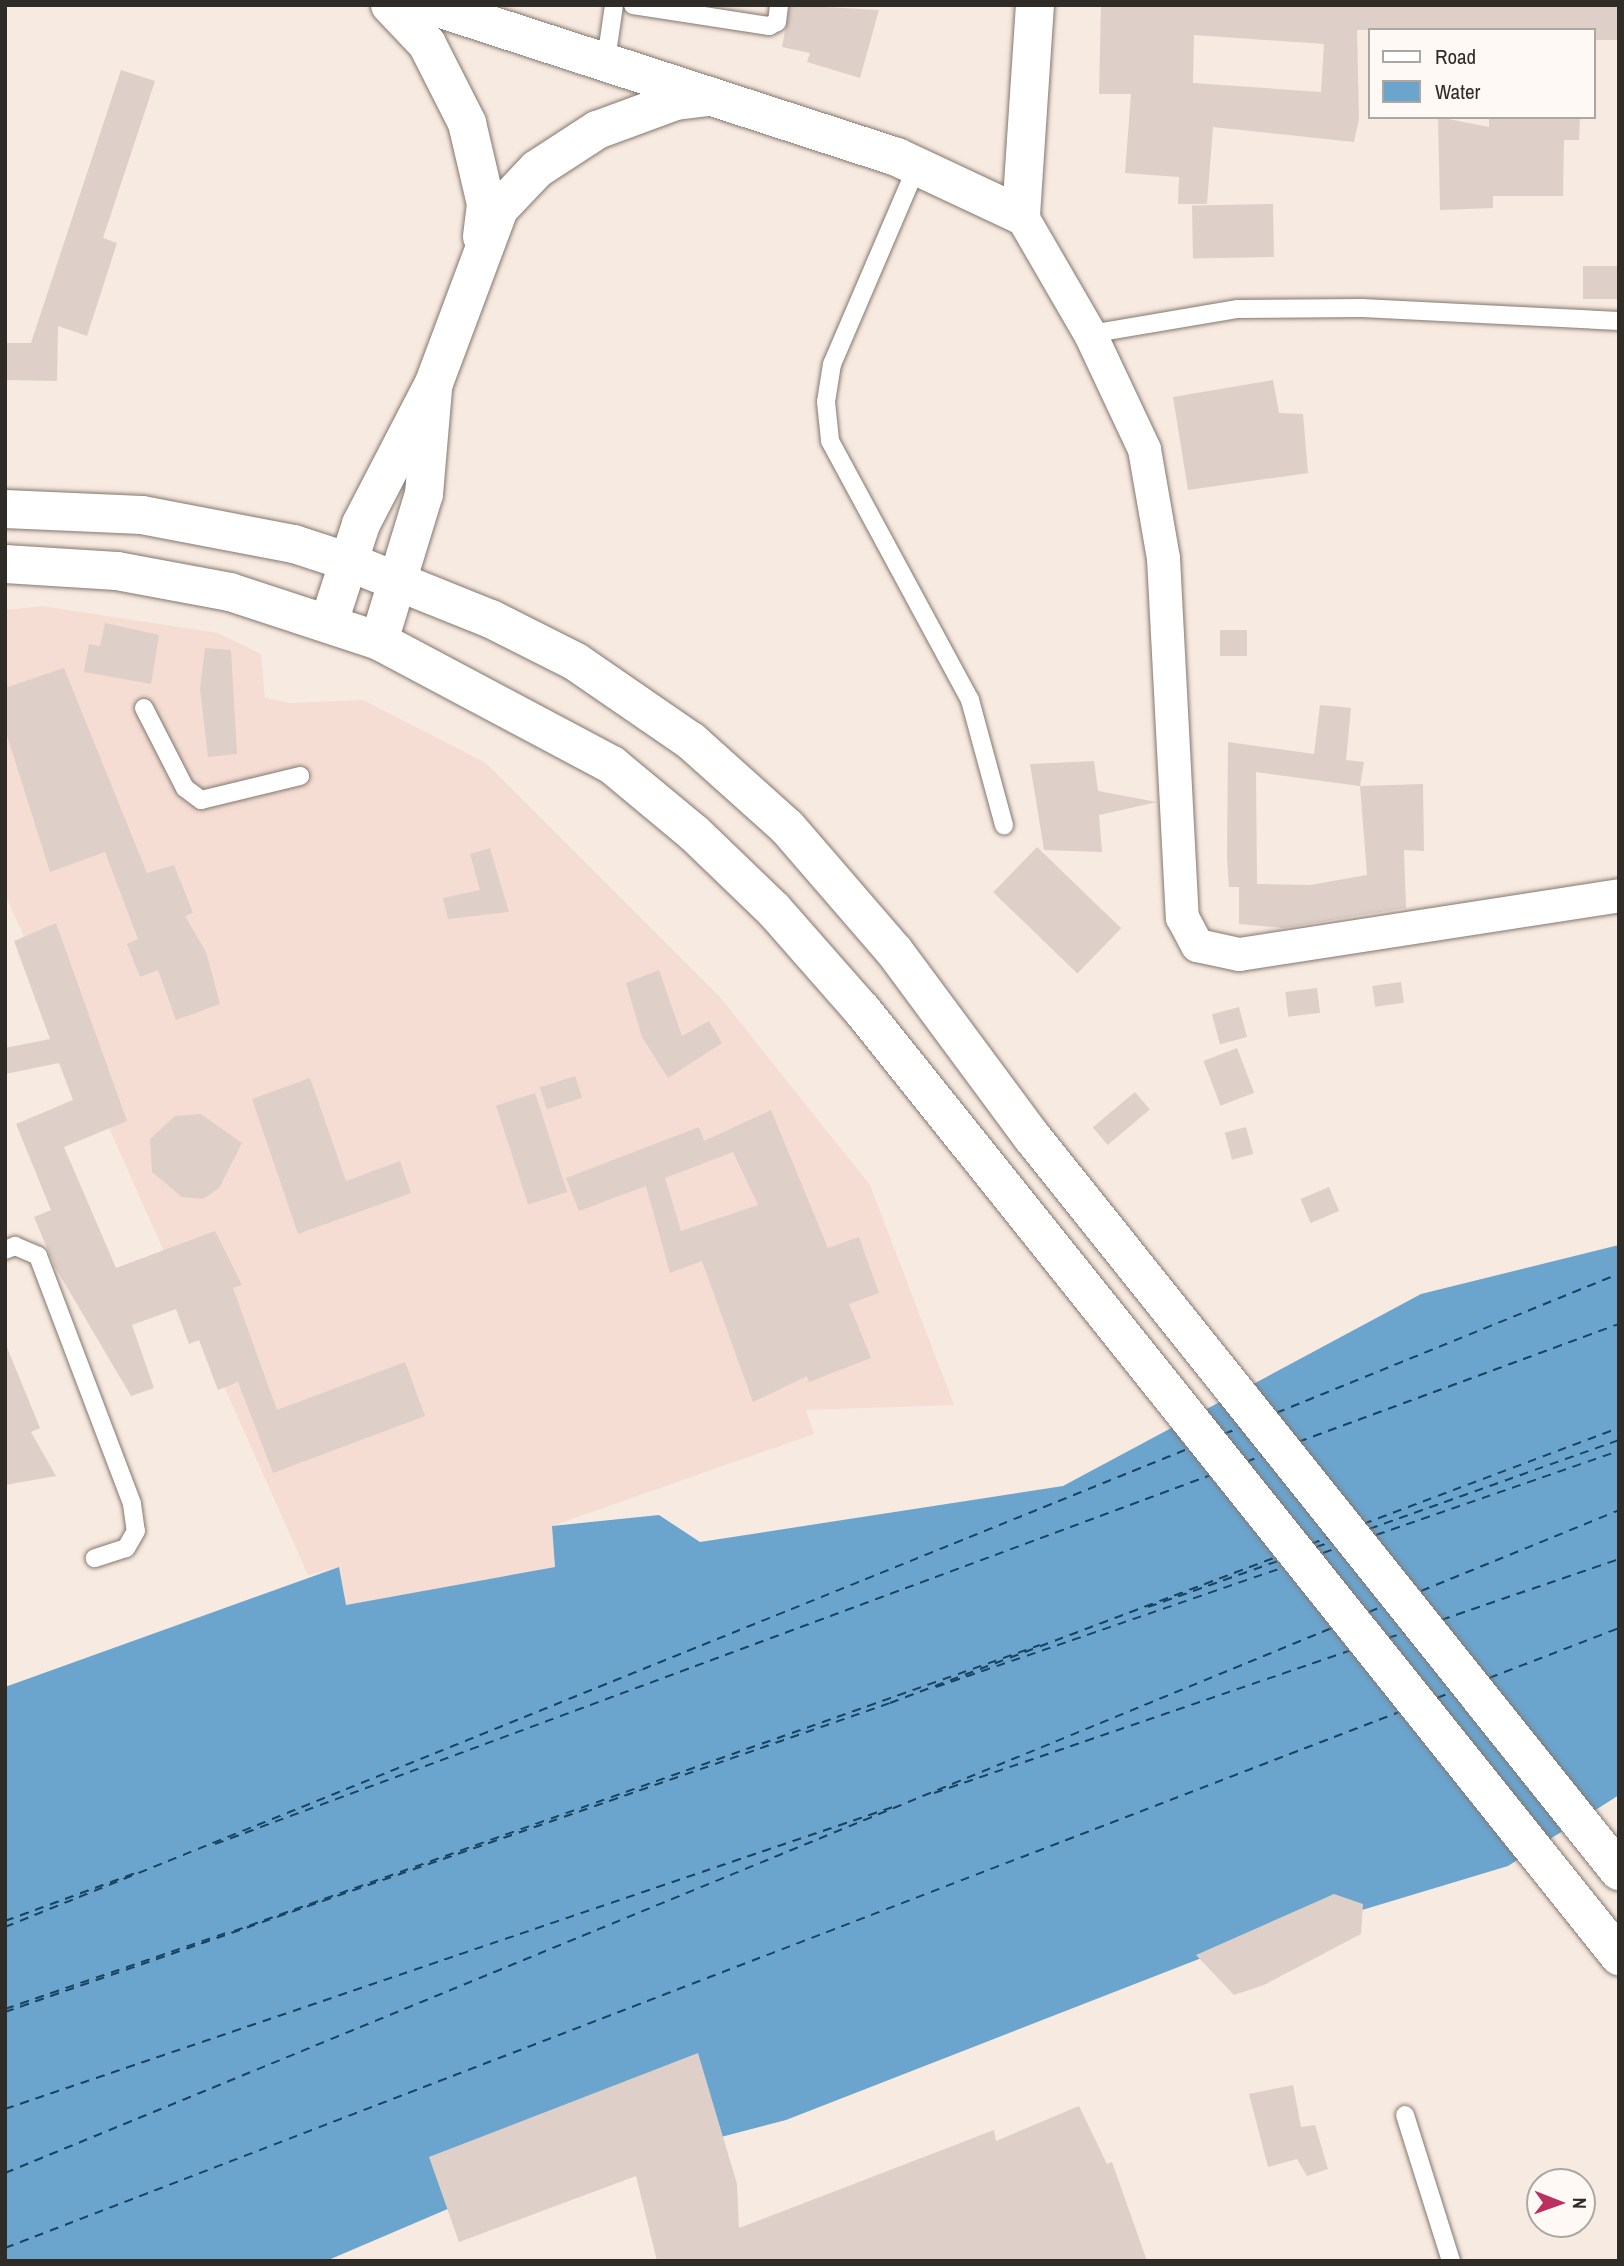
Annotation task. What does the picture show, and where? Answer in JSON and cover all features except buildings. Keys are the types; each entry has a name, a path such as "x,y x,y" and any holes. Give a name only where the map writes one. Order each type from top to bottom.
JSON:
{"main road":[{"path":"330,622 380,477 433,383 481,242 486,204 467,124 427,44 390,5"},
{"path":"429,5 724,96 917,166 1021,215 1035,5"},
{"path":"481,242 522,184 597,130 676,101 724,96"},
{"path":"379,641 399,582 426,483 433,383"},
{"path":"5,509 142,515 349,562 576,662 701,750 787,827 895,952 1032,1138 1619,1871"},
{"path":"5,564 117,571 230,592 330,622 379,641 612,765 694,833 774,910 863,1010 989,1175 1619,1956"}],"street":[{"path":"1021,215 1090,334 1144,449 1163,558 1182,917 1197,945 1240,954 1619,895"}],"lane":[{"path":"606,60 614,5"},
{"path":"633,5 769,26 776,22 779,5"},
{"path":"917,166 832,364 826,402 830,441 970,700 1004,825"},
{"path":"1090,334 1238,309 1362,308 1619,320"},
{"path":"144,708 185,788 201,800 300,776"},
{"path":"5,1250 15,1246 38,1256 132,1504 136,1531 126,1548 95,1558"},
{"path":"1405,2115 1451,2261"}],"shaded area":[{"path":"42,606 218,633 261,654 265,698 290,703 363,700 486,763 720,997 870,1185 954,1405 806,1410 814,1434 552,1526 555,1567 346,1605 338,1567 308,1575 5,894 5,610"}],"water":[{"path":"1619,1245 1619,1795 1508,1866 1199,1959 786,2120 450,2208 326,2261 5,2261 5,1687 339,1567 346,1605 555,1567 552,1526 659,1515 700,1542 1063,1486 1421,1294"}],"ferry route":[{"path":"1276,1413 1619,1274"},
{"path":"1298,1442 1619,1324"},
{"path":"1224,1434 1241,1427"},
{"path":"1363,1524 1619,1428"},
{"path":"1369,1529 1619,1440"},
{"path":"5,1927 1190,1448"},
{"path":"1376,1535 1619,1451"},
{"path":"1246,1462 1263,1455"},
{"path":"215,1844 1211,1475"},
{"path":"1421,1591 1619,1510"},
{"path":"1311,1544 1329,1537"},
{"path":"1316,1547 1331,1542"},
{"path":"1323,1553 1337,1548"},
{"path":"5,2012 890,1703 1276,1557"},
{"path":"1441,1620 1619,1559"},
{"path":"1148,1607 1278,1561"},
{"path":"936,1687 1284,1567"},
{"path":"1369,1612 1383,1606"},
{"path":"5,2173 1332,1628"},
{"path":"1489,1678 1619,1628"},
{"path":"1388,1638 1406,1632"},
{"path":"234,1931 1040,1645"},
{"path":"934,1793 1349,1651"},
{"path":"1437,1698 1452,1692"},
{"path":"5,2248 1399,1712"},
{"path":"5,2109 896,1806"},
{"path":"5,1921 138,1872"},
{"path":"5,2009 232,1931"}]}
